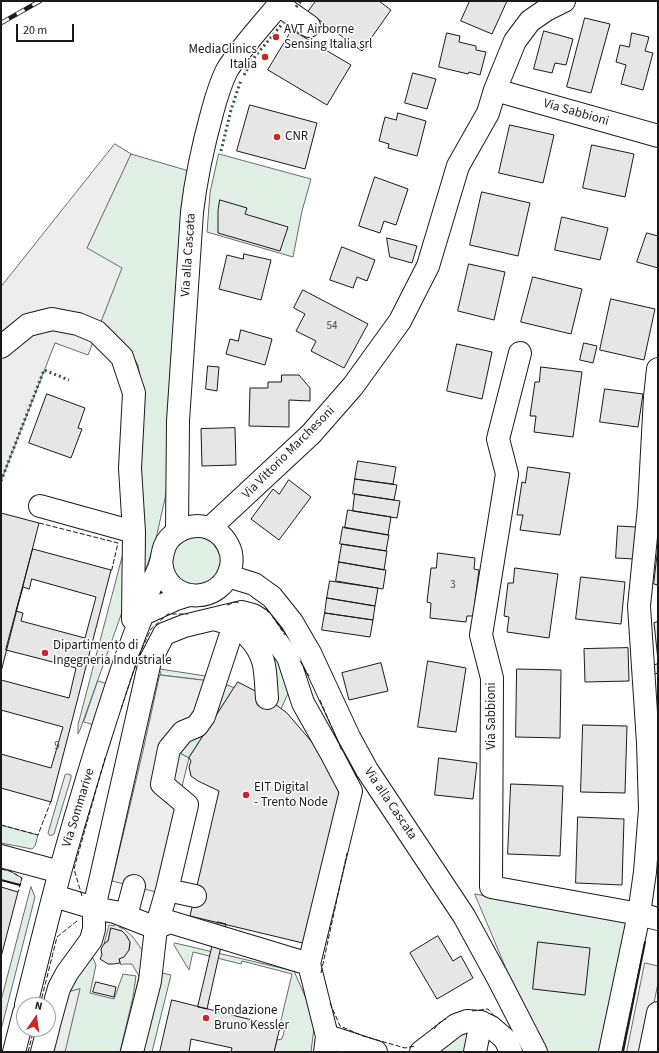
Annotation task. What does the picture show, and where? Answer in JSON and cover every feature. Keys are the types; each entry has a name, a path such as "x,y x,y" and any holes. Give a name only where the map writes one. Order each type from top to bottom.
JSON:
{"street":[{"name":"Via Vittorio Marchesoni","path":"210,528 311,434 353,386 400,321 428,266 458,166 488,113 495,90 515,41 530,21 546,10 564,1"},
{"path":"280,3 309,26"},
{"name":"Via alla Cascata","path":"176,532 178,421 195,184 205,138 221,83 238,54 280,3"},
{"name":"Via Sabbioni","path":"495,90 658,136"},
{"path":"1,346 28,325 52,319 78,324 97,332 122,357 134,393 130,468 134,532 133,638"},
{"name":"Via Sabbioni","path":"520,353 498,440 507,474 481,635 492,678 491,887 648,916"},
{"path":"610,1052 648,916 645,872 651,798 639,606 649,507 658,369"},
{"path":"40,506 134,532"},
{"path":"199,526 210,528 220,534 227,543 231,554 232,565 228,576 222,586 212,593 201,596 189,595 178,591 170,583 164,573 161,562 163,550 168,540 176,532 187,527 199,526"},
{"name":"Via Sommarive","path":"28,997 60,872 95,753 133,638 143,614 149,590 161,562"},
{"name":"Via alla Cascata","path":"228,576 254,584 272,597 292,622 310,653 349,737 367,770 464,916 536,1052"},
{"path":"143,614 176,598 189,595"},
{"path":"56,999 59,988 67,973 91,940 94,929 94,908 114,846 150,661 164,634 184,626 224,622 242,612 254,614 261,620 288,657 303,703 351,791 309,964 326,1044 376,1052"},
{"path":"224,622 242,631 255,644 264,662 267,698"},
{"path":"132,1052 150,982 156,928 166,896 186,805 162,784 169,749 183,732 197,726 204,716 224,622"},
{"path":"1,856 60,872"},
{"path":"126,916 134,886"},
{"path":"54,896 94,908 115,912 156,928 170,922 309,964"},
{"path":"166,896 193,902"},
{"path":"650,1052 658,1013"},
{"path":"421,1052 456,1025 467,1022 481,1022 491,1027 505,1040 511,1052"},
{"path":"474,1052 481,1022"},
{"path":"14,1052 18,1037"},
{"path":"42,1052 46,1037"}],"green space":[{"path":"131,154 189,171 166,494 155,543 139,588 141,385 138,365 127,346 100,324 87,248"},
{"path":"219,154 311,179 302,211 293,257 207,232 210,193"},
{"path":"187,537 204,537 212,541 221,555 221,563 215,579 200,587 183,584 172,571 170,554 174,547"},
{"path":"125,546 125,599 121,615 78,734 78,725"},
{"path":"269,638 290,689 281,709 273,703"},
{"path":"160,669 212,677 210,681 161,675"},
{"path":"227,685 235,688 189,758 176,751 215,708"},
{"path":"65,775 71,775 71,778 54,834 50,836 48,833"},
{"path":"1,825 38,835 35,846 32,849 1,843"},
{"path":"1,869 10,871 22,878 20,885 1,880"},
{"path":"31,887 35,897 1,1030 1,1001"},
{"path":"475,894 627,921 601,1052 545,1052 518,997"},
{"path":"175,943 294,971 315,1019 311,1052 274,1052 277,1040 282,1039 286,1024 281,1020 292,974 242,961 241,964 193,952 189,970 174,945"},
{"path":"93,958 96,965 90,993 114,999 123,974 136,976 133,997 120,1052 65,1052 66,992 77,975"},
{"path":"158,972 171,975 152,1052 138,1052"},
{"path":"465,1030 469,1035 468,1052 433,1052"}],"shaded area":[{"path":"115,144 131,154 87,248 122,268 88,355 55,343 1,481 1,287"},
{"path":"160,675 210,681 176,751 189,758 156,892 112,881"},
{"path":"98,681 108,684 94,725 84,722"},
{"path":"116,922 120,923 119,927 124,929 133,937 142,950 147,963 122,1052 139,976 132,964 121,965 119,959 129,950 130,943 122,931 111,929 108,941 104,944 109,925 114,926"},
{"path":"645,963 658,966 658,983 644,1052 627,1052"},
{"path":"80,989 65,1052 46,1052 50,1037 56,1037 56,1013 61,994"}],"building":[{"path":"316,1 379,1 391,10 362,51 308,12"},
{"path":"470,1 507,1 492,34 461,21"},
{"path":"585,18 610,24 591,93 567,87"},
{"path":"292,30 351,65 327,105 268,70"},
{"path":"544,31 573,39 566,65 555,63 552,73 534,69"},
{"path":"447,33 460,36 459,42 476,46 476,50 486,52 480,75 469,72 468,74 439,67"},
{"path":"632,33 649,37 645,51 653,53 643,90 621,84 626,65 616,62 620,45 629,47"},
{"path":"413,73 436,79 427,109 405,103"},
{"name":"CNR","path":"250,105 317,123 305,169 237,151"},
{"path":"398,113 426,121 417,156 388,148 389,144 379,141 385,117 396,120"},
{"path":"510,125 554,135 543,183 499,173"},
{"path":"592,145 634,154 625,197 583,188"},
{"path":"375,177 408,189 396,225 384,221 380,233 359,226"},
{"path":"482,192 530,203 518,256 470,245"},
{"path":"220,200 247,208 245,214 288,227 280,251 218,233 218,211"},
{"path":"562,217 608,228 600,260 555,250"},
{"path":"647,233 658,236 658,268 637,262"},
{"path":"387,238 417,246 412,263 390,257"},
{"path":"342,247 375,260 367,281 357,277 353,288 330,280"},
{"path":"244,254 271,260 261,300 219,289 227,255 243,259"},
{"path":"469,264 505,272 494,320 458,311"},
{"path":"533,277 582,289 571,334 521,322"},
{"path":"303,290 368,324 344,368 311,351 316,341 296,331 305,314 294,308"},
{"path":"611,299 655,309 644,360 600,350"},
{"path":"241,330 272,339 265,365 226,354 230,339 238,341"},
{"path":"584,343 597,346 593,363 580,360"},
{"path":"457,344 492,352 482,399 447,391"},
{"path":"208,366 219,367 217,391 206,389"},
{"path":"541,367 582,372 573,437 534,432 536,416 530,416 535,382 539,382"},
{"path":"282,375 299,375 310,388 310,401 289,400 289,427 249,426 250,388 268,388 268,382 281,382"},
{"path":"605,389 643,394 638,427 600,422"},
{"path":"47,394 85,408 78,428 82,429 71,458 29,443"},
{"path":"235,428 236,465 202,466 201,429"},
{"path":"358,461 396,467 393,484 355,479"},
{"path":"528,467 570,473 560,535 520,530 523,515 517,515 522,482 525,483"},
{"path":"355,479 397,485 394,500 353,494"},
{"path":"289,480 311,497 279,540 251,519 273,489 279,494"},
{"path":"355,494 400,501 397,518 353,511"},
{"path":"348,510 391,517 388,535 345,528"},
{"path":"1,513 39,523 1,672"},
{"path":"618,526 636,527 634,559 616,558"},
{"path":"343,527 389,535 386,551 340,544"},
{"path":"342,544 387,551 384,570 339,562"},
{"path":"658,547 658,585 654,584"},
{"name":"Dipartimento di Ingegneria Industriale","path":"33,549 111,570 51,802 1,788 1,680 69,698 76,668 6,650"},
{"path":"438,553 475,558 474,569 479,570 473,616 467,616 466,622 430,618 431,603 427,602 431,568 436,568"},
{"path":"339,562 386,570 383,589 336,581"},
{"path":"515,568 558,574 549,638 507,632 509,617 504,616 508,583 513,583"},
{"path":"581,577 625,582 621,624 576,619"},
{"path":"32,579 96,597 85,638 21,621 23,613 16,611 23,587 29,589"},
{"path":"330,581 378,588 375,606 327,598"},
{"path":"327,598 375,606 373,620 325,613"},
{"path":"325,613 373,620 370,637 322,630"},
{"path":"658,622 658,660 654,623"},
{"path":"628,648 629,681 585,682 584,649"},
{"path":"428,661 466,668 456,732 418,727"},
{"path":"381,663 388,691 349,700 342,673"},
{"path":"658,664 658,673 652,675 649,667"},
{"path":"517,669 561,670 560,738 516,737"},
{"path":"238,682 263,695 287,713 323,755 339,785 339,809 307,944 190,916 219,791 191,776 189,767 191,761 189,758"},
{"path":"1,710 63,727 51,768 1,754"},
{"path":"583,725 627,726 625,793 581,792"},
{"path":"439,758 477,763 473,799 435,795"},
{"path":"511,784 563,786 560,856 508,854"},
{"path":"578,817 624,819 622,885 576,883"},
{"path":"1,887 18,892 1,957"},
{"path":"218,922 226,924 207,1009 198,1007"},
{"path":"111,928 122,931 130,942 129,950 124,957 119,959 120,963 108,964 100,959 102,955 102,947 108,941"},
{"path":"438,936 453,961 461,956 473,978 437,999 410,953"},
{"path":"538,942 590,948 585,995 533,989"},
{"path":"96,982 116,987 114,997 93,992"},
{"name":"Fondazione Bruno Kessler","path":"172,1000 280,1027 274,1052 231,1052 232,1048 191,1039 189,1052 160,1052"}],"railway":[{"path":"1,23 40,1"}],"hedge":[{"path":"296,7 301,1"},
{"path":"244,75 253,59 283,23"},
{"path":"221,151 231,110 241,80"},
{"path":"1,481 44,370 69,380"}],"fence":[{"path":"39,523 118,543 111,573"},
{"path":"227,605 236,602 240,603"},
{"path":"267,611 285,635"},
{"path":"121,709 138,657 151,629 168,614 188,614"},
{"path":"300,661 309,676"},
{"path":"320,700 342,751"},
{"path":"82,896 74,869 105,758"},
{"path":"1,825 38,835 51,801"},
{"path":"321,973 347,853"},
{"path":"1,869 10,871 22,878 18,892"},
{"path":"42,997 57,937 77,921"},
{"path":"330,1003 340,1026 363,1036 405,1048 415,1046"},
{"path":"472,1011 488,1009 496,1018"},
{"path":"434,1029 439,1023 446,1019"},
{"path":"28,1052 32,1037"}],"wall":[{"path":"1,880 20,885"},
{"path":"623,1052 645,942"}],"place":[{"name":"AVT Airborne Sensing Italia srl","path":"276,37"},
{"name":"MediaClinics Italia","path":"265,57"},
{"name":"CNR","path":"277,137"},
{"name":"Dipartimento di Ingegneria Industriale","path":"45,653"},
{"name":"EIT Digital - Trento Node","path":"246,795"},
{"name":"Fondazione Bruno Kessler","path":"206,1018"}]}
